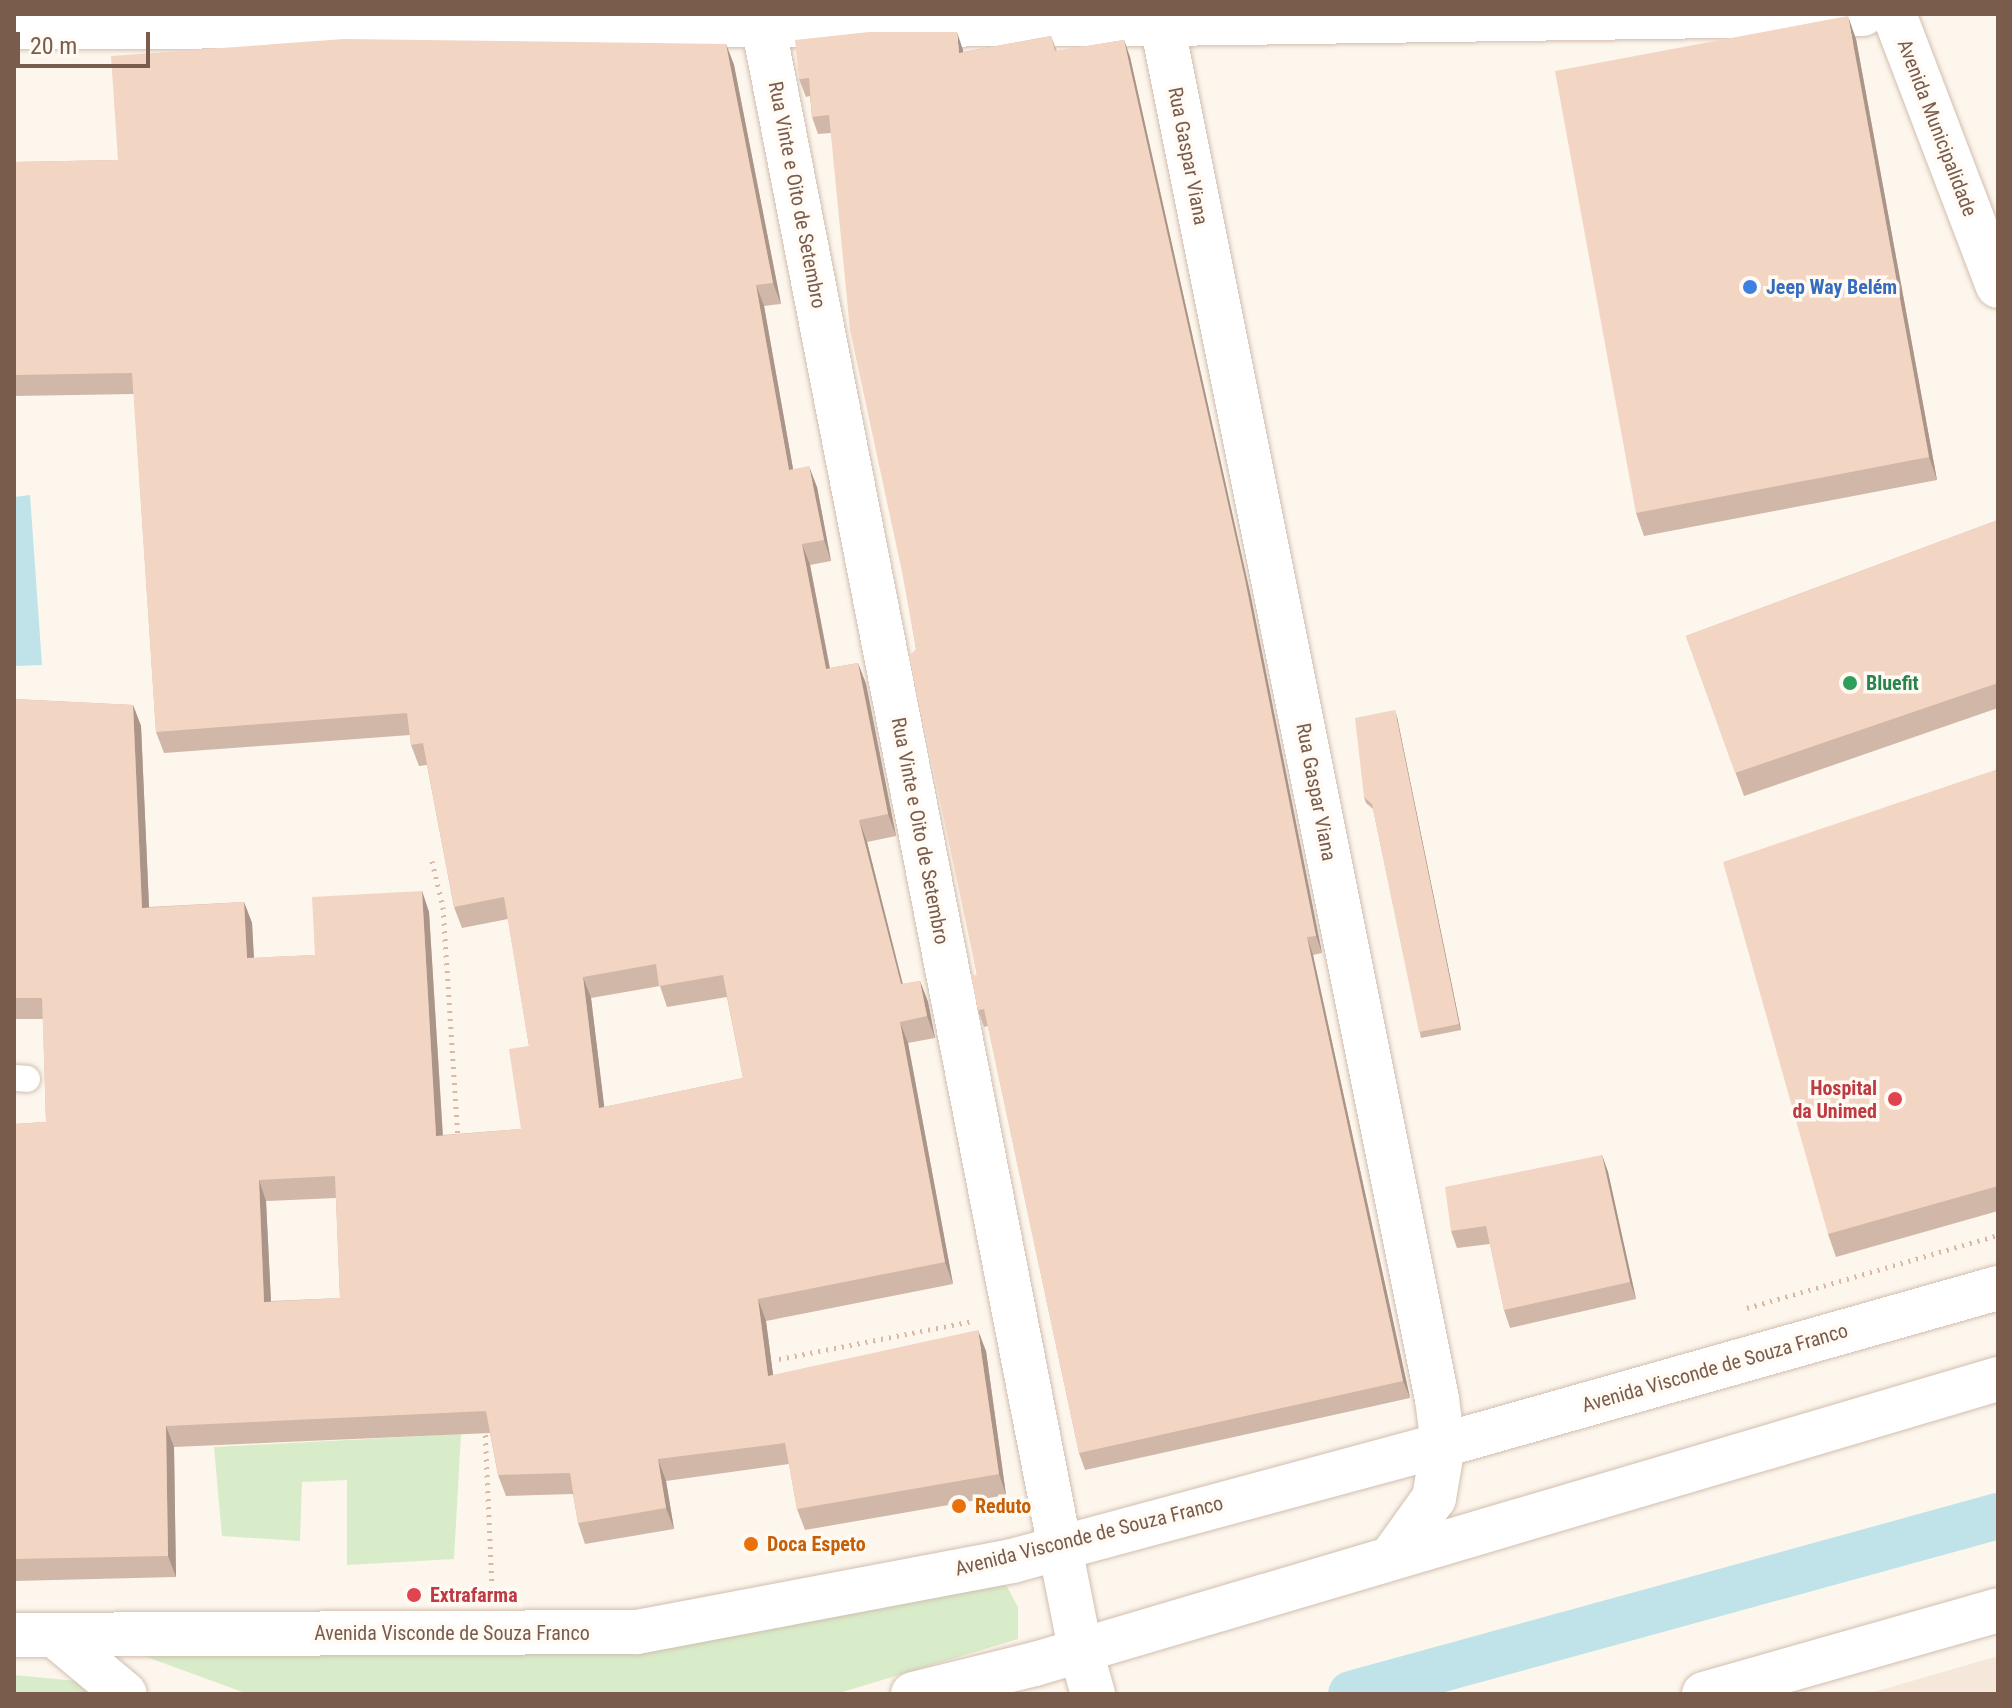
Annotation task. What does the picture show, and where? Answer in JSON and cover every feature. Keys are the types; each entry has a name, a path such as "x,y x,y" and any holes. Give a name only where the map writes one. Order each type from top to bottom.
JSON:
{"street":[{"path":"14,27 762,18 1161,19 1863,14"},
{"name":"Avenida Municipalidade","path":"1894,14 1998,286"},
{"name":"Rua Vinte e Oito de Setembro","path":"762,18 1013,1313 1080,1648 1093,1694"},
{"name":"Rua Gaspar Viana","path":"1161,19 1443,1445 1434,1498 1391,1558"},
{"name":"Avenida Visconde de Souza Franco","path":"14,1635 58,1638 637,1632 1060,1548 1443,1445 1998,1288"},
{"path":"913,1694 1391,1558 1998,1379"},
{"path":"1704,1694 1998,1610"},
{"path":"58,1638 125,1694"}],"path":[{"path":"432,861 443,907 459,1156"},
{"path":"1740,1310 1998,1235"},
{"path":"779,1359 1013,1313"},
{"path":"484,1420 493,1598"}],"shaded area":[{"path":"1998,1656 1998,1694 1867,1694"}],"green space":[{"path":"461,1434 454,1559 347,1565 347,1480 302,1482 300,1541 222,1536 214,1447"},
{"path":"1005,1583 1018,1607 1018,1639 836,1694 248,1694 144,1656"},
{"path":"14,1675 88,1682 93,1693 14,1694"}],"water":[{"path":"30,495 42,665 14,666 14,497"}],"building":[{"name":"Jeep Way Belém","path":"1848,16 1929,457 1636,513 1555,71"},
{"path":"869,32 957,32 959,53 1051,36 1055,51 1124,40 1245,579 1316,936 1307,937 1403,1381 1079,1453 984,1009 978,1010 971,976 977,975 909,656 916,649 850,330 829,115 812,117 809,78 799,79 795,40"},
{"path":"344,39 726,44 773,283 756,285 789,470 809,466 824,540 802,544 826,669 858,663 888,814 859,820 901,984 920,981 927,1016 900,1022 945,1262 758,1299 768,1376 978,1330 999,1474 797,1509 785,1443 658,1459 666,1508 578,1523 570,1473 498,1475 486,1411 166,1426 168,1556 14,1559 14,1124 46,1122 42,998 14,998 14,699 133,705 142,908 244,902 247,958 315,955 312,897 422,891 436,1136 521,1129 509,1049 529,1046 504,897 454,907 423,743 411,745 407,713 156,732 132,373 14,375 14,162 118,160 111,56","holes":["656,964 659,986 723,975 743,1078 599,1108 583,977","335,1176 340,1298 264,1302 259,1180"]},
{"name":"Bluefit","path":"1998,520 1998,683 1735,773 1686,636"},
{"path":"1395,710 1459,1024 1419,1032 1372,804 1364,797 1355,718"},
{"name":"Hospital da Unimed","path":"1998,769 1998,1186 1828,1234 1723,862"},
{"path":"1602,1155 1630,1282 1504,1310 1486,1226 1451,1231 1445,1187"}],"waterway":[{"path":"1351,1694 1998,1516"}],"place":[{"name":"Jeep Way Belém","path":"1750,287"},
{"name":"Bluefit","path":"1850,683"},
{"name":"Hospital da Unimed","path":"1895,1099"},
{"name":"Reduto","path":"959,1506"},
{"name":"Doca Espeto","path":"751,1544"},
{"name":"Extrafarma","path":"414,1595"}]}
